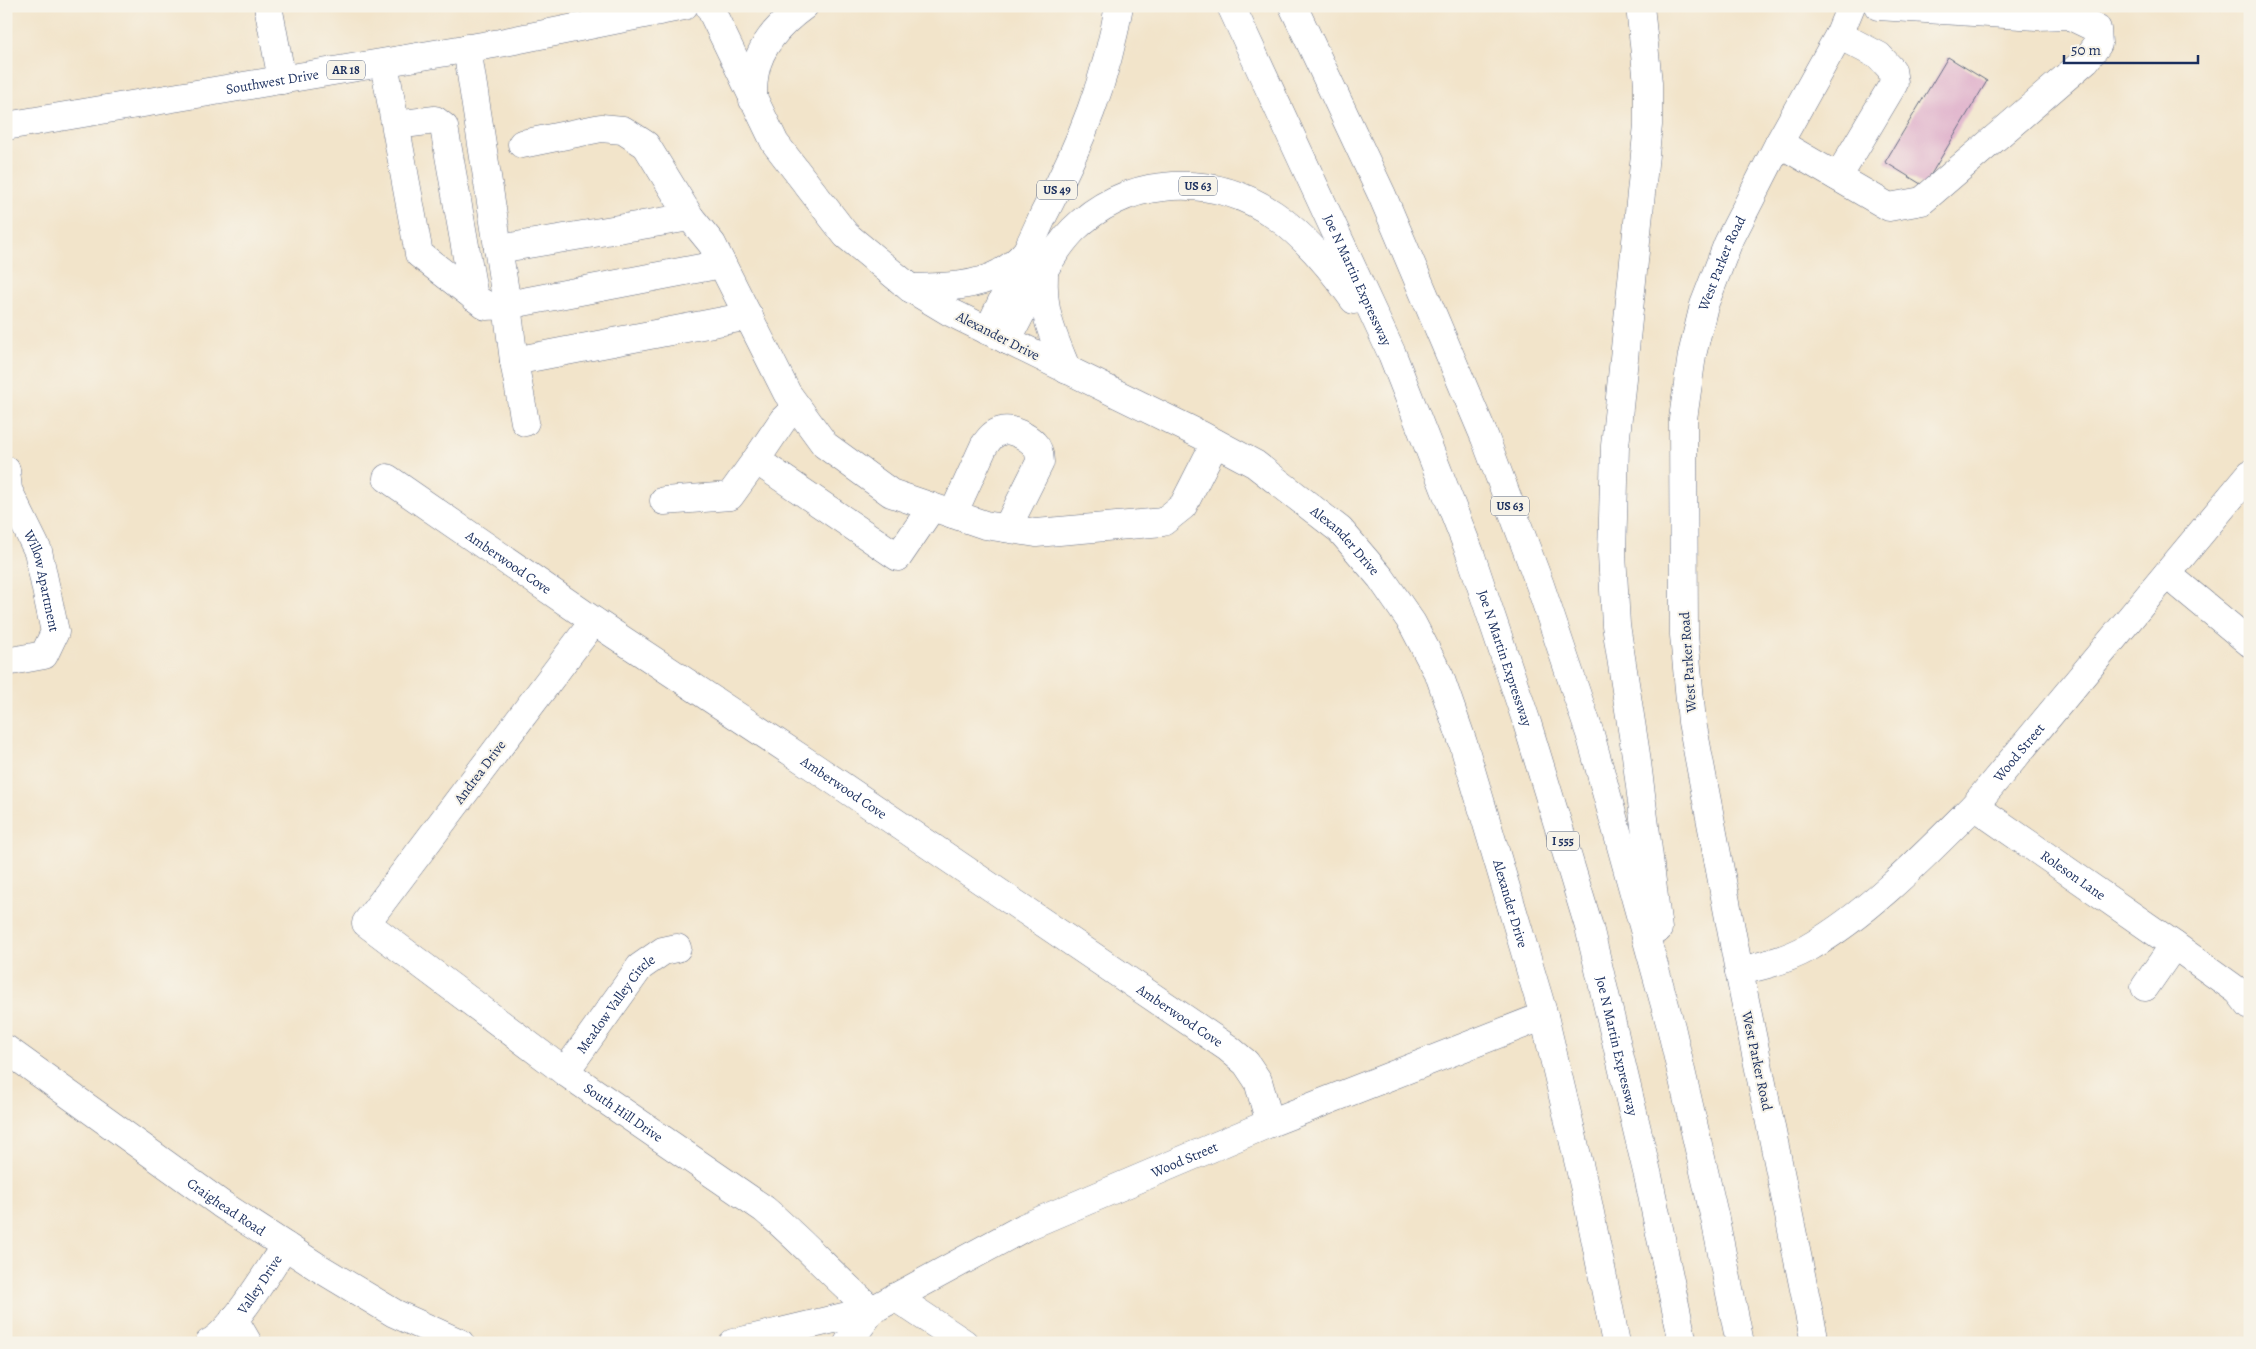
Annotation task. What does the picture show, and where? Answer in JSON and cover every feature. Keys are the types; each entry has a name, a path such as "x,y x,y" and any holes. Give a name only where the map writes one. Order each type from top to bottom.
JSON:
{"main road":[{"path":"268,6 282,80"},
{"name":"Southwest Drive","path":"6,126 384,63 684,6"},
{"name":"Alexander Drive","path":"709,6 752,100 780,150 846,235 910,288 998,336 1255,464 1340,530 1381,578 1412,623 1440,677 1463,744 1544,1016 1587,1198 1616,1343"},
{"path":"752,100 755,71 762,53 773,35 793,14 804,6"},
{"name":"US 49","path":"998,336 1025,254 1065,174 1084,130 1105,71 1118,6"},
{"name":"Joe N Martin Expressway","path":"1231,6 1392,354 1470,553 1527,723 1589,928 1648,1176 1683,1343"},
{"name":"US 63","path":"1293,6 1386,204 1485,438 1537,576 1590,734 1671,1027"},
{"path":"1640,6 1648,83 1648,125 1615,446 1612,554 1616,625 1636,755 1671,1027 1715,1219 1740,1343"},
{"name":"West Parker Road","path":"1815,1343 1739,971 1692,722 1684,635 1683,419 1692,355 1704,305 1728,243 1779,143 1839,35 1851,6"},
{"path":"1779,143 1889,207 1922,201 2086,60 2098,44 2097,29 2069,11 1878,6"},
{"path":"1838,177 1894,83 1892,70 1878,56 1839,35"},
{"path":"467,48 514,361 525,422"},
{"path":"384,63 419,254 486,306 507,305 722,264"},
{"path":"396,125 435,120 444,127 474,297"},
{"path":"522,144 601,128 623,130 646,145 690,216 712,244 787,393 825,445 891,493 948,507 984,525 1010,522 1036,533 1163,522 1183,506 1215,443"},
{"name":"US 63","path":"998,336 1072,231 1091,214 1128,194 1152,188 1197,185 1227,191 1263,207 1301,236 1336,274 1392,354"},
{"path":"498,249 690,216"},
{"name":"US 49","path":"910,288 955,286 980,281 1000,272 1025,254"},
{"path":"1044,273 1044,304 1047,322 1067,370"},
{"path":"514,361 749,316"},
{"path":"664,501 730,496 783,420 797,407"},
{"path":"756,460 898,557 948,507 991,436 1003,430 1012,431 1034,443 1040,454 1040,462 1010,522"},
{"name":"Wood Street","path":"1739,971 1769,965 1800,952 1837,929 1891,886 1974,806 2250,474"},
{"name":"Amberwood Cove","path":"387,478 594,621 814,767 1228,1048 1246,1063 1258,1081 1270,1123"},
{"name":"Willow Apartment","path":"6,662 44,655 55,632 38,551 7,484"},
{"path":"2167,574 2250,643"},
{"name":"Andrea Drive","path":"366,924 594,621"},
{"name":"Roleson Lane","path":"1974,806 2238,991 2250,1006"},
{"name":"South Hill Drive","path":"366,924 565,1072 764,1209 790,1231 833,1276 872,1310"},
{"path":"2145,987 2174,945"},
{"name":"Meadow Valley Circle","path":"565,1072 640,967 663,951 676,948"},
{"name":"Wood Street","path":"848,1343 872,1310 1025,1227 1270,1123 1544,1016"},
{"name":"Craighead Road","path":"6,1049 221,1204 285,1246 368,1299 460,1343"},
{"name":"Valley Drive","path":"209,1343 215,1340 234,1319 285,1246"},
{"path":"895,1297 964,1343"},
{"path":"733,1343 872,1310"},
{"path":"234,1319 248,1343"},
{"path":"780,1332 801,1338 809,1343"}],"building":[{"path":"1948,57 1987,81 1924,186 1885,162"}]}
